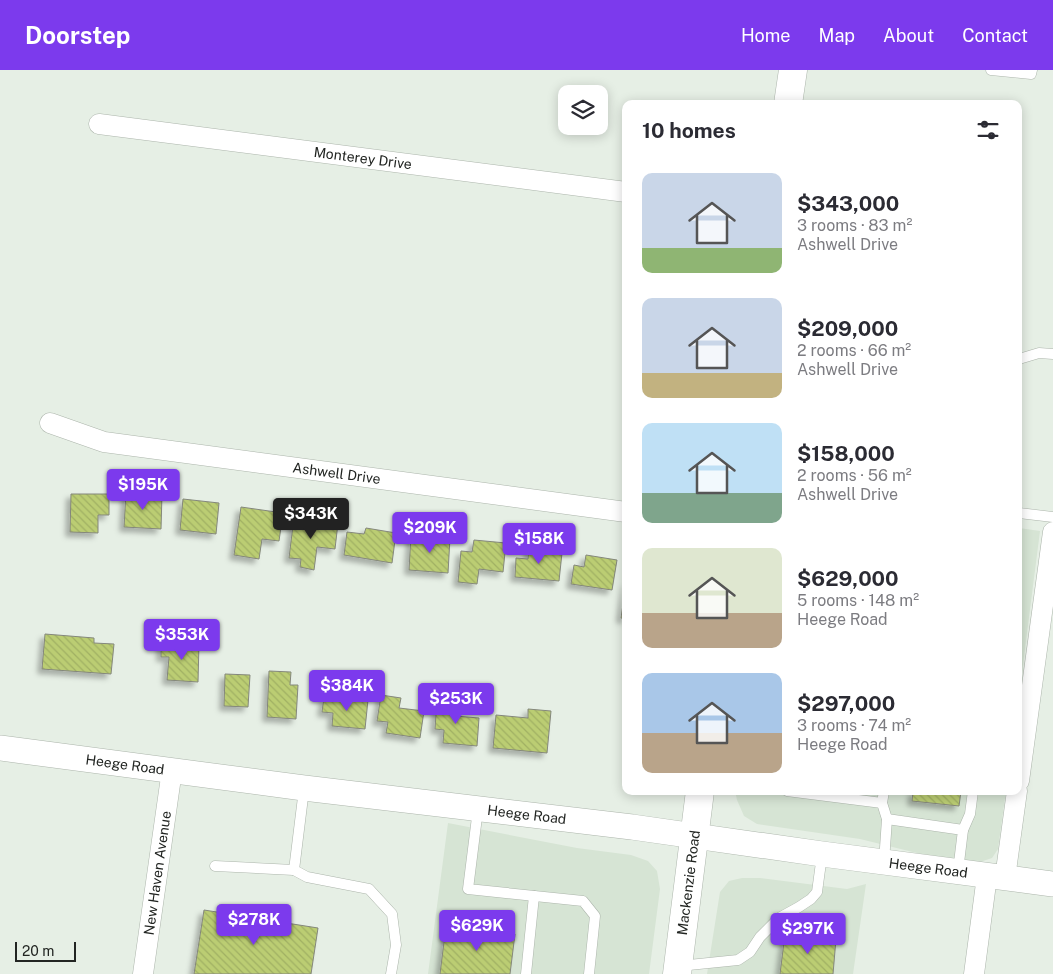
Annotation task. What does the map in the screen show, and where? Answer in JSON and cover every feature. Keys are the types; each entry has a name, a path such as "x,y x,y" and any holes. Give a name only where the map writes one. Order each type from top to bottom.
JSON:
{"main road":[{"path":"789,100 793,70"},
{"name":"Mackenzie Road","path":"677,970 699,795"}],"street":[{"name":"Monterey Drive","path":"99,124 622,191"},
{"name":"Ashwell Drive","path":"50,423 104,442 622,511"},
{"path":"1022,759 1053,532"},
{"name":"Heege Road","path":"0,748 304,788 694,835 822,854 1053,884"},
{"name":"New Haven Avenue","path":"143,974 172,770"},
{"path":"974,974 1016,795"}],"lane":[{"path":"991,70 1031,74 1032,70"},
{"path":"1022,358 1039,353 1053,354"},
{"path":"1022,513 1053,517"},
{"path":"294,870 304,788"},
{"path":"819,795 882,803"},
{"path":"883,795 882,803 887,819 884,862"},
{"path":"958,872 963,830 970,814 972,795"},
{"path":"478,808 468,889 583,901 595,916 589,974"},
{"path":"887,819 963,830"},
{"path":"677,970 738,960 750,952 760,937 779,918 811,899 817,892 822,854"},
{"path":"215,866 294,870 307,877 369,889 392,914 396,945 391,974"},
{"path":"526,974 534,896"}],"shaded area":[{"path":"1022,528 1040,531 1022,672"},
{"path":"736,795 1005,795 998,849 992,858 980,862 921,854 860,839 757,824 744,816"},
{"path":"448,823 577,848 631,855 648,861 657,871 660,889 649,974 428,974"},
{"path":"742,878 760,878 847,889 866,884 853,974 707,974 720,892 729,881"}],"building":[{"path":"126,493 162,494 161,529 124,527"},
{"path":"71,494 109,494 109,515 98,515 98,533 70,532"},
{"path":"183,499 219,503 216,534 180,530"},
{"path":"241,507 283,513 279,541 262,539 259,559 234,555"},
{"path":"294,517 338,523 335,549 317,547 314,570 300,567 301,559 289,558"},
{"path":"366,528 396,533 392,563 344,555 347,532 364,534"},
{"path":"411,535 450,538 448,573 409,570"},
{"path":"474,540 506,543 503,572 479,569 477,584 458,582 461,551 472,552"},
{"path":"529,544 541,545 540,551 562,553 559,581 515,577 516,558 528,559"},
{"path":"586,555 617,560 612,590 571,584 574,565 584,567"},
{"path":"45,634 94,638 94,643 114,644 111,674 42,669"},
{"path":"161,642 199,643 198,682 167,680 169,657 161,657"},
{"path":"269,671 291,672 290,685 298,685 296,719 267,717"},
{"path":"225,674 250,675 248,707 224,706"},
{"path":"381,695 401,698 399,708 424,711 420,738 386,733 388,722 377,721"},
{"path":"324,697 368,700 365,729 332,726 333,713 322,712"},
{"path":"437,699 457,700 455,716 479,718 477,746 443,743 444,730 435,729"},
{"path":"528,709 551,711 547,753 493,748 496,715 528,718"},
{"path":"913,795 960,795 959,806 912,801"},
{"path":"204,910 318,928 311,974 194,974"},
{"path":"446,926 515,934 510,974 440,974"},
{"path":"785,934 836,939 833,974 780,974"}]}
